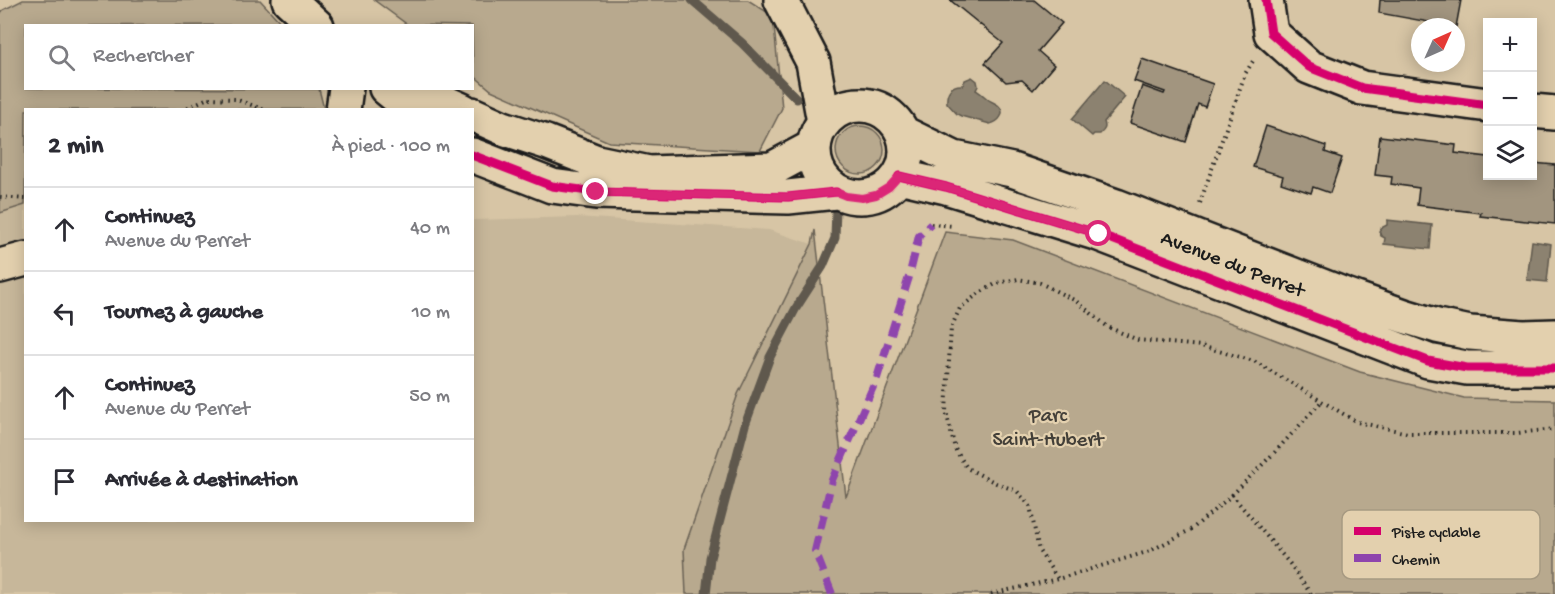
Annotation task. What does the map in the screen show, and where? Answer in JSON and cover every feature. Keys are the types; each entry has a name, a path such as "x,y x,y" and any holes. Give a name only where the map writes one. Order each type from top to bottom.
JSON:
{"street":[{"path":"289,0 315,24"},
{"path":"317,0 341,24"},
{"path":"781,0 813,62 861,105"},
{"path":"1266,0 1271,33 1309,67 1362,88 1483,104"},
{"path":"474,155 552,186 597,177 649,173 772,170 819,134 826,119 838,109 854,105 869,105 895,120 903,133 906,148 905,162 899,176 889,187 876,195 862,198 836,192 822,177 815,163 819,134 813,62"},
{"path":"343,108 346,90"},
{"path":"388,90 411,108"},
{"path":"424,90 433,97 458,108"},
{"path":"1537,111 1555,113"},
{"path":"474,115 503,128 546,142 597,177 788,197 836,192"},
{"name":"Avenue du Perret","path":"903,133 954,158 1012,170 1116,206 1404,316 1470,333 1523,337 1555,336"},
{"name":"Avenue du Perret","path":"899,176 946,187 1099,234 1428,361 1467,368 1555,368"},
{"path":"0,267 24,260"}],"path":[{"path":"1197,212 1245,74 1271,33"},
{"path":"186,108 208,98 235,99 260,108"},
{"path":"0,197 24,199"},
{"path":"1058,579 1039,551 1030,506 1017,491 967,468 955,449 946,411 951,328 960,308 997,283 1018,279 1040,283 1076,301 1108,327 1138,340 1201,346 1254,361 1357,422 1408,433 1517,433 1555,429"},
{"path":"991,594 1058,579 1150,551 1192,529 1232,495 1321,402"},
{"path":"1232,495 1290,564 1311,594"}],"shaded area":[{"path":"972,77 977,81 976,90 1001,108 1001,117 993,123 961,116 947,103 950,90 955,86 963,85 965,80"},
{"path":"1105,80 1125,97 1104,122 1103,131 1092,136 1072,119"},
{"path":"24,205 24,522 474,522 474,220 577,217 769,230 812,244 738,394 684,549 686,594 0,594 0,213"},
{"path":"1387,220 1432,225 1430,249 1384,244 1385,238 1379,231 1387,225"},
{"path":"1532,241 1551,244 1547,282 1527,280"}],"green space":[{"path":"23,0 260,0 282,24 24,24 24,90 319,90 324,108 24,108 24,205 0,213 0,14 3,10"},
{"path":"374,0 748,0 773,16 782,108 760,151 609,142 491,90 474,76 474,24 407,24"},
{"path":"860,126 877,133 884,150 877,167 860,174 843,167 836,150 843,133"},
{"name":"Parc Saint-Hubert","path":"815,230 846,497 945,232 1013,240 1360,372 1464,398 1555,400 1555,594 686,594 684,549 738,394 812,244"}],"building":[{"path":"950,0 1034,0 1062,23 1038,51 1054,65 1033,90 1022,80 1006,82 985,63 1003,43"},
{"path":"1380,0 1461,0 1458,18 1411,19 1379,13"},
{"path":"1142,59 1213,84 1205,107 1198,104 1186,142 1130,123 1142,86 1164,94 1165,92 1134,81"},
{"path":"1266,126 1326,146 1325,152 1342,158 1330,193 1313,187 1311,193 1281,183 1283,176 1253,167"},
{"path":"1380,136 1456,145 1455,153 1483,156 1483,180 1537,180 1537,163 1555,165 1555,224 1480,216 1481,213 1417,205 1419,188 1391,184 1392,177 1375,175"}],"waterway":[{"path":"692,0 742,43 797,99"},
{"path":"706,594 710,558 745,425 770,357 796,308 823,266 835,238 836,208"}],"marked path":[{"path":"832,594 815,551 832,480 877,378 909,277 919,236 931,224"}],"cycle path":[{"path":"1266,0 1271,33 1309,67 1362,88 1483,104"},
{"path":"474,156 552,186 596,192 788,197 836,192"},
{"path":"899,176 946,187 1099,234 1428,361 1467,368 1555,368"}],"route":[{"path":"596,192 788,197 836,192 862,198 876,195 889,187 899,176 946,187 1099,234"}]}
